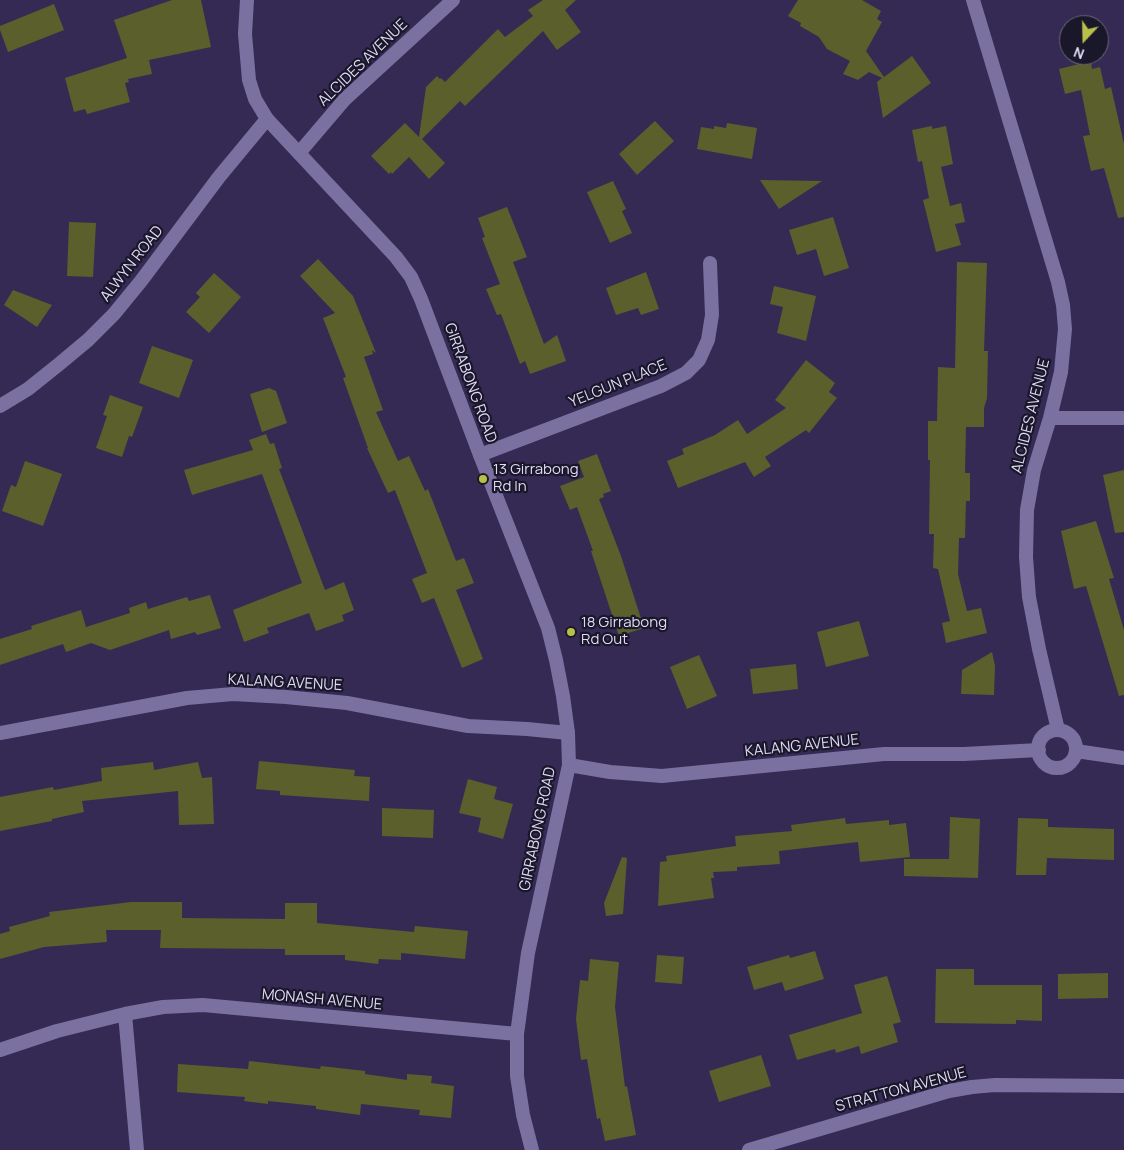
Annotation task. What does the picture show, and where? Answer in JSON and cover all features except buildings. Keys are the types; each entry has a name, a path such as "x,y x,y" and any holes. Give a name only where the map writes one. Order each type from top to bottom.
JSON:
{"street":[{"name":"GIRRABONG ROAD","path":"247,0 245,34 249,80 255,99 267,119 396,257 411,277 422,299 548,628 556,660 568,733 569,765 528,953 517,1034 518,1086 522,1115 532,1150"},
{"name":"ALCIDES AVENUE","path":"299,153 346,99 453,0"},
{"name":"ALCIDES AVENUE","path":"973,0 1055,272 1063,305 1065,329 1061,372 1050,418 1034,470 1027,510 1026,557 1029,597 1058,730"},
{"name":"ALWYN ROAD","path":"0,406 28,389 58,365 88,340 114,314 230,163 267,119"},
{"name":"YELGUN PLACE","path":"480,454 661,386 686,373 699,360 708,340 712,315 710,263"},
{"path":"1050,418 1124,418"},
{"name":"KALANG AVENUE","path":"0,733 187,698 233,694 286,696 347,702 468,726 527,728 568,733"},
{"path":"1058,730 1069,734 1076,745 1076,751 1071,762 1054,767 1044,762 1038,750 1039,744 1046,734 1058,730"},
{"name":"KALANG AVENUE","path":"569,765 610,772 662,776 884,754 964,754 1038,750"},
{"path":"1076,751 1124,758"},
{"name":"MONASH AVENUE","path":"0,1050 56,1031 124,1014 163,1007 203,1005 517,1034"},
{"path":"124,1014 137,1150"},
{"name":"STRATTON AVENUE","path":"749,1150 949,1091 972,1087 995,1085 1124,1086"}],"place":[{"name":"13 Girrabong Rd In","path":"483,479"},
{"name":"18 Girrabong Rd Out","path":"571,632"}]}
